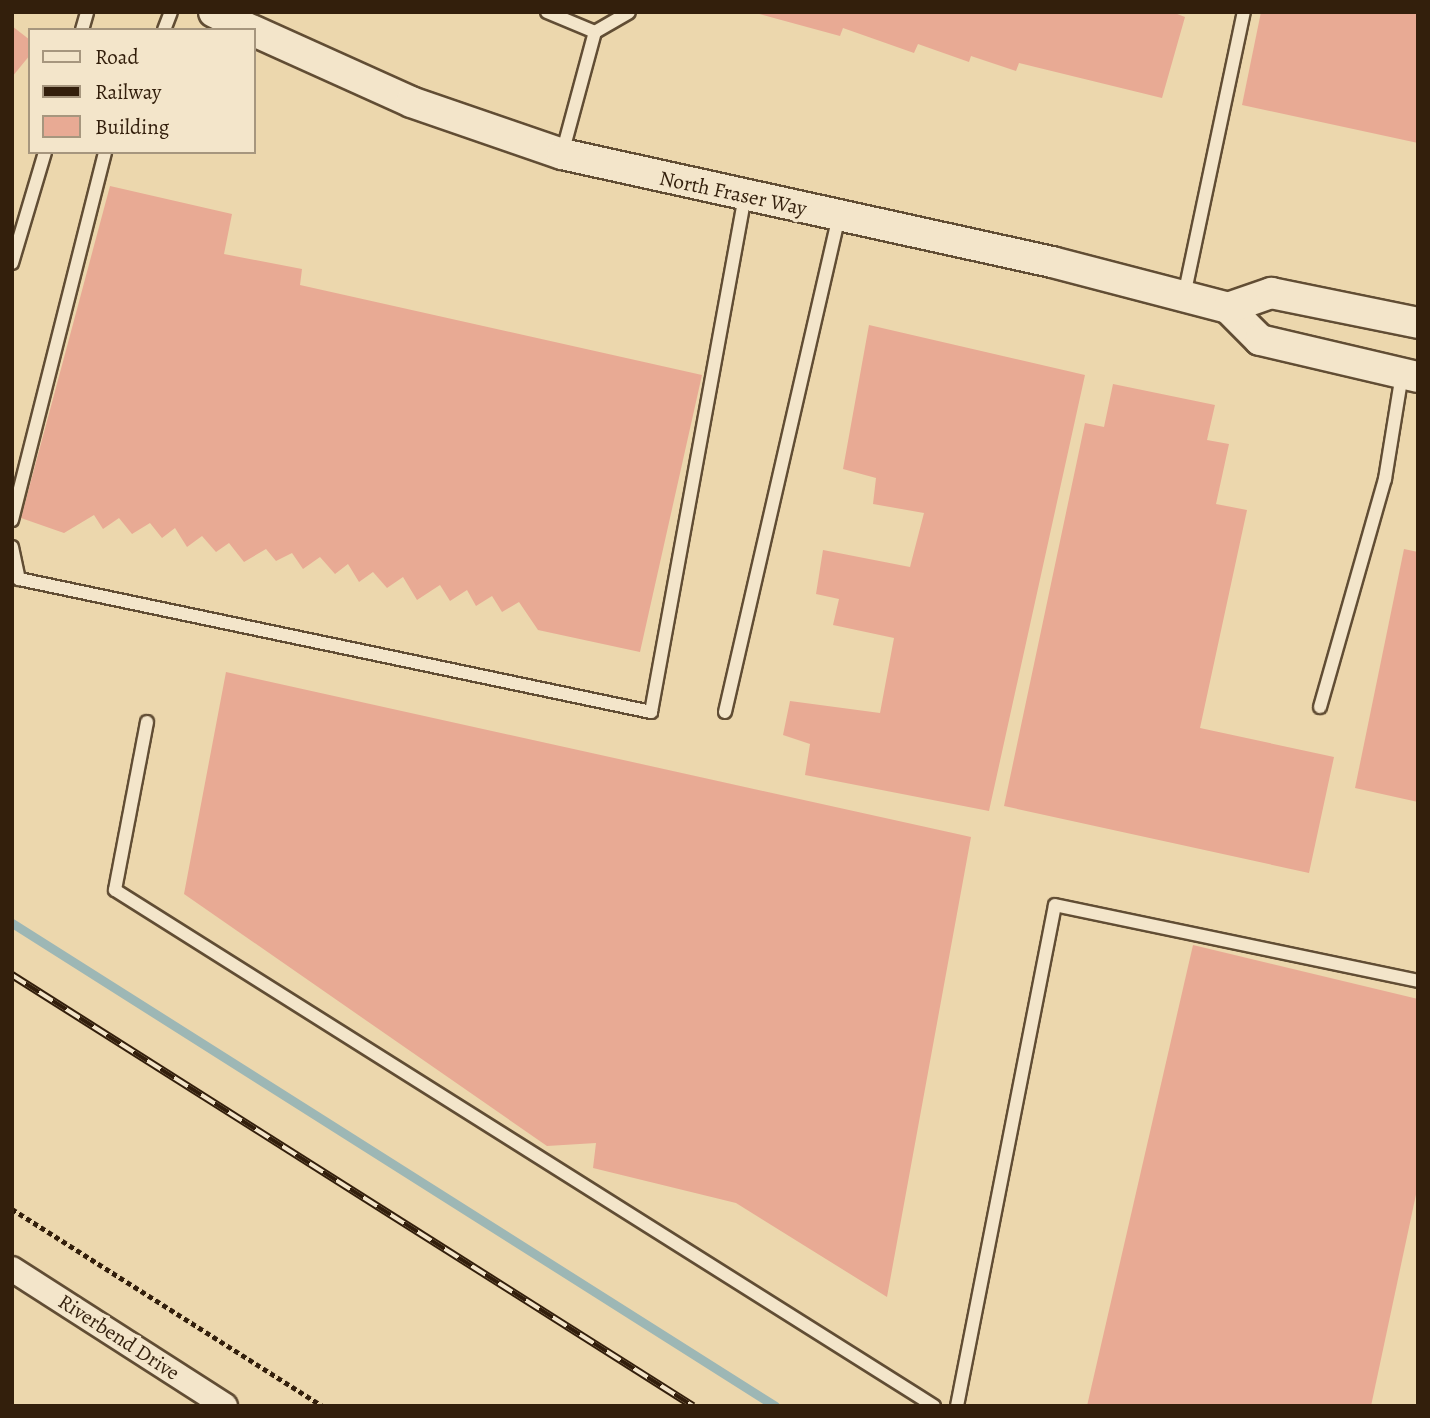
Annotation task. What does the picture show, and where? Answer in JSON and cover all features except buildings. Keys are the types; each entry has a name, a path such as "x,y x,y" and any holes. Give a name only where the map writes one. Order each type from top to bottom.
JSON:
{"street":[{"name":"North Fraser Way","path":"214,12 248,28"},
{"name":"North Fraser Way","path":"256,32 411,102 562,154 1228,308"},
{"path":"1410,376 1260,340 1228,308 1271,293 1418,323"},
{"name":"Riverbend Drive","path":"12,1269 225,1406"}],"lane":[{"path":"547,12 596,32"},
{"path":"562,154 596,32 629,12"},
{"path":"1184,297 1244,12"},
{"path":"12,263 44,154"},
{"path":"12,520 104,154"},
{"path":"12,547 19,579 651,712 745,196"},
{"path":"725,712 839,216"},
{"path":"1320,707 1385,479 1410,376"},
{"path":"147,722 115,890 934,1406"},
{"path":"957,1406 1055,905 1418,981"}],"path":[{"path":"12,1209 323,1406"}],"waterway":[{"path":"12,923 775,1406"}],"railway":[{"path":"12,975 693,1406"}]}
